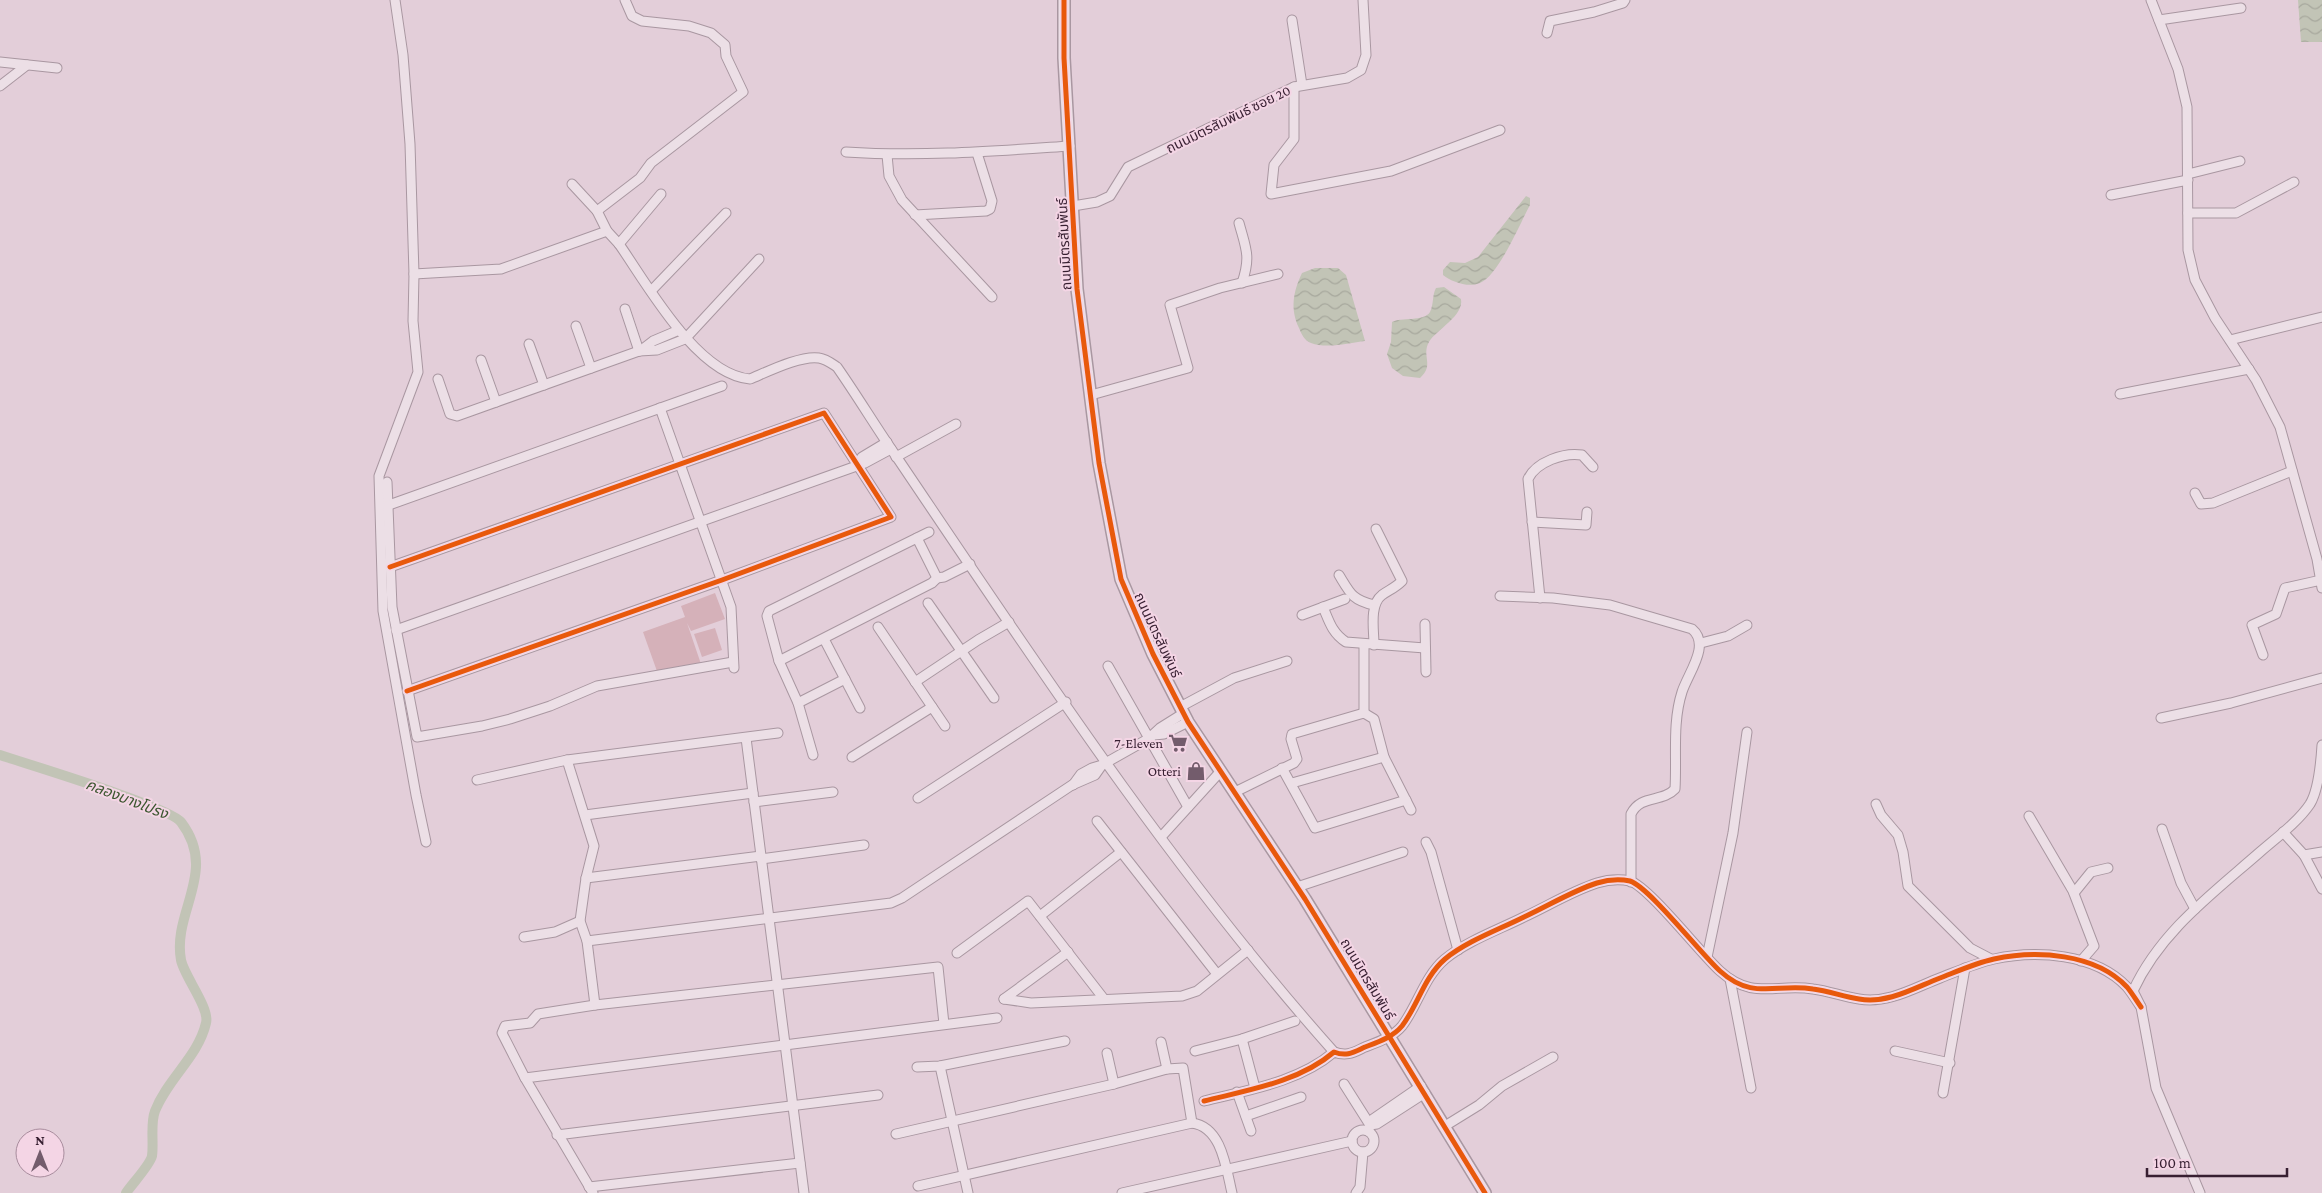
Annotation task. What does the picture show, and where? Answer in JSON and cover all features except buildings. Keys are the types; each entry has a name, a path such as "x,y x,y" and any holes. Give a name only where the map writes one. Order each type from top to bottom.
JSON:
{"street":[{"path":"395,0 407,99 414,274 413,321 418,372 379,476 383,611 426,842"},
{"path":"597,211 640,178 651,163 663,153 743,92 726,56 725,45 711,33 689,26 642,21 632,16 625,0"},
{"name":"ถนนมิตรสัมพันธ์","path":"1064,0 1064,58 1077,289 1100,472 1121,578 1138,622 1184,714 1220,772 1297,887 1423,1089 1485,1193"},
{"name":"ถนนมิตรสัมพันธ์ ซอย 20","path":"1073,206 1089,204 1110,196 1128,167 1298,86 1346,78 1361,70 1366,55 1363,0"},
{"path":"1547,33 1550,21 1594,12 1623,3 1625,0"},
{"path":"2151,0 2178,69 2187,108 2188,250 2195,280 2215,318 2249,368 2280,427 2320,560 2321,584 2285,588 2276,614 2252,625 2263,655"},
{"path":"2159,20 2241,8"},
{"path":"1292,20 1298,86 1294,139 1274,165 1271,194 1391,171 1500,130"},
{"path":"0,62 57,68"},
{"path":"0,86 27,65"},
{"path":"846,152 887,155 1070,146"},
{"path":"915,215 990,209 992,201 977,152"},
{"path":"887,155 891,181 902,200 992,296"},
{"path":"2111,195 2188,177 2240,161"},
{"path":"2188,213 2236,213 2294,182"},
{"path":"572,184 597,211 607,231 619,244 685,339 721,368 740,378 750,379 804,359 816,357 826,360 837,367 896,457 1066,702 1104,764 1248,950 1334,1052 1343,1056 1352,1053 1390,1036 1401,1027 1432,972 1458,950 1597,883 1612,880 1632,882 1647,894 1730,979 1749,989 1773,990 1793,987 1873,1000 1894,997 1992,959 2051,955 2081,961 2100,968 2127,986 2141,1007"},
{"path":"619,244 661,194"},
{"path":"651,291 726,213"},
{"path":"1239,223 1248,255 1248,265 1242,283"},
{"path":"414,274 501,269 607,231"},
{"path":"438,379 450,414 457,416 640,351 657,350 685,339 759,259"},
{"path":"1091,395 1188,368 1170,305 1278,274"},
{"path":"625,309 640,351"},
{"path":"2230,340 2322,316"},
{"path":"576,326 591,368"},
{"path":"640,351 652,341 679,330"},
{"path":"529,344 544,385"},
{"path":"481,360 496,402"},
{"path":"2120,394 2249,368"},
{"path":"389,505 722,386"},
{"path":"387,482 392,607 417,737 482,726 510,719 550,706 597,686 734,665 730,607 702,521 660,408"},
{"path":"390,567 824,413 891,517 722,580 407,690"},
{"path":"896,457 956,424"},
{"path":"396,630 857,464 864,464 889,445"},
{"path":"1540,598 1528,479 1537,467 1552,459 1577,454 1587,458 1593,467"},
{"path":"2195,493 2201,504 2213,503 2292,471"},
{"path":"1532,522 1586,525 1587,512"},
{"path":"1374,645 1374,605 1381,596 1394,589 1402,581 1376,529"},
{"path":"813,755 798,703 779,661 768,623 767,616 769,611 929,532"},
{"path":"917,538 937,578"},
{"path":"779,661 932,583 937,578 944,577 968,562"},
{"path":"1339,575 1351,596 1361,602 1374,605"},
{"path":"1500,596 1610,605 1692,629 1699,635 1701,642 1680,703 1675,757 1675,789 1669,795 1650,798 1641,802 1632,814 1632,882"},
{"path":"1302,615 1345,599"},
{"path":"928,603 994,698"},
{"path":"1324,607 1337,636 1346,642 1425,648"},
{"path":"915,682 978,640 985,631 1008,619"},
{"path":"1425,624 1426,672"},
{"path":"1701,642 1728,636 1747,625"},
{"path":"878,627 945,726"},
{"path":"824,639 860,708"},
{"path":"1364,644 1364,713"},
{"path":"586,941 769,920 891,903 1072,785 1082,774 1104,764 1151,737 1164,734 1184,714 1234,678 1287,662"},
{"path":"1108,666 1151,737 1188,807"},
{"path":"2161,718 2231,703 2322,678"},
{"path":"798,703 845,679"},
{"path":"918,798 1066,702"},
{"path":"852,758 932,706"},
{"path":"1235,792 1294,763 1297,758 1291,739 1292,734 1364,713 1374,719 1384,757 1411,810"},
{"path":"1707,957 1733,833 1747,732"},
{"path":"478,780 567,760 778,733"},
{"path":"746,738 804,1193"},
{"path":"2200,1193 2156,1088 2141,1007 2133,992 2143,970 2161,944 2195,909 2283,832 2310,803 2321,765 2322,745"},
{"path":"1292,783 1384,757"},
{"path":"567,760 594,846 586,878 580,921 586,941 595,1005"},
{"path":"1282,768 1292,783 1315,828 1406,800"},
{"path":"1161,837 1220,772"},
{"path":"585,815 833,792"},
{"path":"1876,804 1881,815 1898,835 1903,852 1908,886 1970,948 1992,959"},
{"path":"2029,816 2074,894 2094,946 2081,961"},
{"path":"1097,821 1217,974"},
{"path":"2162,829 2180,883 2195,909"},
{"path":"2283,832 2304,855 2322,889"},
{"path":"1426,842 1431,852 1458,950"},
{"path":"586,878 864,846"},
{"path":"1040,916 1120,852"},
{"path":"1297,887 1402,852"},
{"path":"2304,855 2322,852"},
{"path":"2074,894 2091,872 2108,868"},
{"path":"957,953 1028,901 1104,999"},
{"path":"524,936 555,932 580,921"},
{"path":"1068,952 1004,999 1031,1003 1182,996 1197,990 1248,950"},
{"path":"800,1163 591,1190 525,1078 502,1033 505,1026 530,1023 538,1014 595,1005 938,967 944,1024"},
{"path":"1943,1093 1966,968"},
{"path":"1730,979 1751,1088"},
{"path":"525,1078 997,1018"},
{"path":"1195,1051 1242,1039 1296,1021"},
{"path":"1242,1039 1256,1088"},
{"path":"917,1067 940,1066 1065,1041"},
{"path":"1161,1042 1167,1069"},
{"path":"1895,1051 1950,1063"},
{"path":"1204,1101 1289,1078 1324,1061 1334,1052"},
{"path":"1107,1053 1114,1084"},
{"path":"1445,1126 1479,1105 1502,1086 1553,1057"},
{"path":"940,1066 968,1193"},
{"path":"896,1134 1114,1084 1167,1069 1183,1068 1192,1122"},
{"path":"1344,1084 1369,1128 1374,1144 1370,1150 1364,1152 1356,1150 1352,1141"},
{"path":"1122,1193 1352,1141 1357,1132 1377,1124 1423,1089"},
{"path":"1237,1092 1251,1131"},
{"path":"557,1134 878,1095"},
{"path":"1246,1116 1301,1097"},
{"path":"918,1186 1192,1122 1200,1124 1214,1135 1232,1193"},
{"path":"1356,1193 1360,1187 1364,1152"}],"shaded area":[{"path":"715,593 725,619 691,631 687,623 701,664 658,674 643,632 685,617 681,606"},
{"path":"715,628 722,650 702,657 694,634"}],"water":[{"path":"2298,0 2322,0 2322,42 2301,42"},
{"path":"1526,196 1530,198 1530,205 1502,260 1487,278 1480,283 1465,285 1443,275 1443,270 1450,262 1465,263 1478,257"},
{"path":"1315,268 1338,268 1346,275 1365,341 1324,346 1311,343 1301,333 1294,314 1296,287 1302,273"},
{"path":"1444,287 1461,299 1461,305 1454,317 1429,342 1426,352 1427,369 1420,378 1403,376 1392,368 1387,354 1391,342 1392,322 1427,315 1431,309 1436,288"}],"waterway":[{"name":"คลองบางโปรง","path":"0,755 152,806 181,822 192,840 196,858 195,875 180,942 181,960 201,1001 206,1023 190,1057 167,1088 155,1111 151,1160 126,1193"}],"cycle path":[{"path":"1064,0 1064,58 1077,289 1099,463 1121,579 1153,654 1188,722 1305,899 1485,1193"},
{"path":"390,567 824,413 891,517 722,580 407,691"},
{"path":"1204,1101 1272,1084 1305,1071 1334,1052 1350,1053 1390,1036 1408,1018 1426,983 1445,959 1473,941 1569,894 1597,883 1609,881 1630,881 1639,886 1720,971 1743,986 1765,989 1800,988 1819,990 1859,999 1880,999 1901,994 1960,970 1994,959 2010,956 2046,955 2082,961 2099,967 2127,987 2141,1007"}],"place":[{"name":"7-Eleven","path":"1178,743"},
{"name":"Otteri","path":"1196,771"}]}
